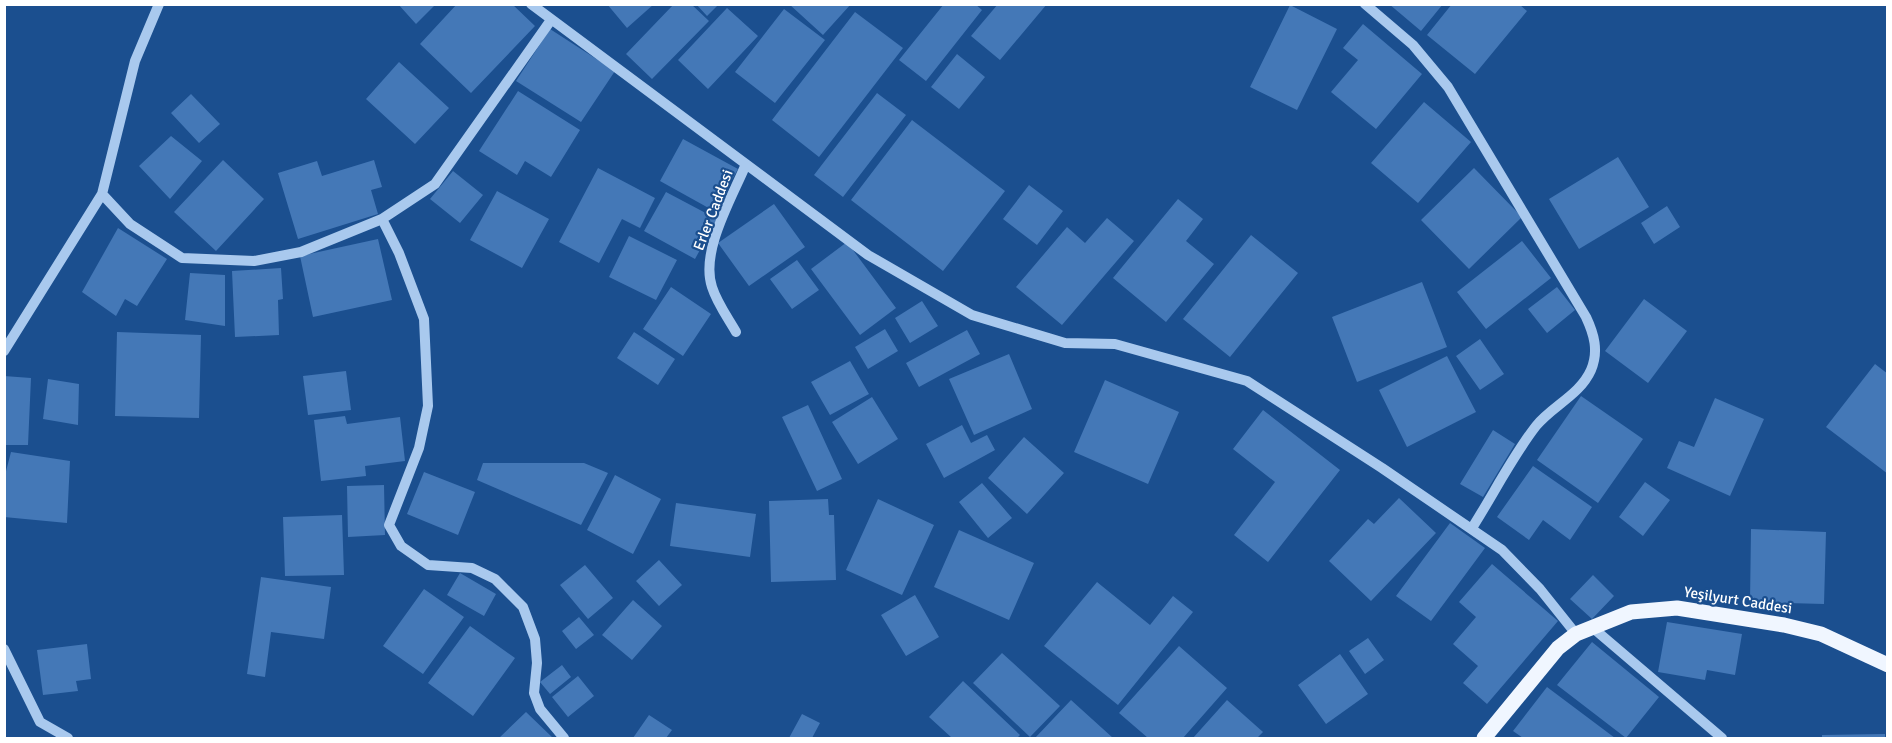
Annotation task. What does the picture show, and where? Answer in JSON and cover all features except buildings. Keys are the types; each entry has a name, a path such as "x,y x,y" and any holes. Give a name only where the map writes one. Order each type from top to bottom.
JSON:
{"main road":[{"name":"Yeşilyurt Caddesi","path":"1484,738 1534,674 1558,648 1576,634 1631,612 1687,609 1821,634 1887,665"}],"street":[{"path":"4,351 102,194 135,61 159,4"},
{"path":"531,4 868,255 972,315 1065,343 1115,344 1246,381 1472,528 1502,550 1540,589 1576,634"},
{"path":"1365,4 1413,45 1448,87 1594,333 1596,349 1591,371 1578,388 1536,425 1472,528"},
{"path":"102,194 130,224 182,258 254,261 301,252 382,219 435,184 551,20"},
{"name":"Erler Caddesi","path":"736,332 712,288 708,270 710,252 746,164"},
{"path":"382,219 399,253 424,319 428,406 419,448 389,525 401,546 428,565 472,568 495,579 523,607 535,639 537,663 534,693 540,709 564,738"},
{"path":"1593,628 1722,738"},
{"path":"4,649 40,722 68,738"}]}
